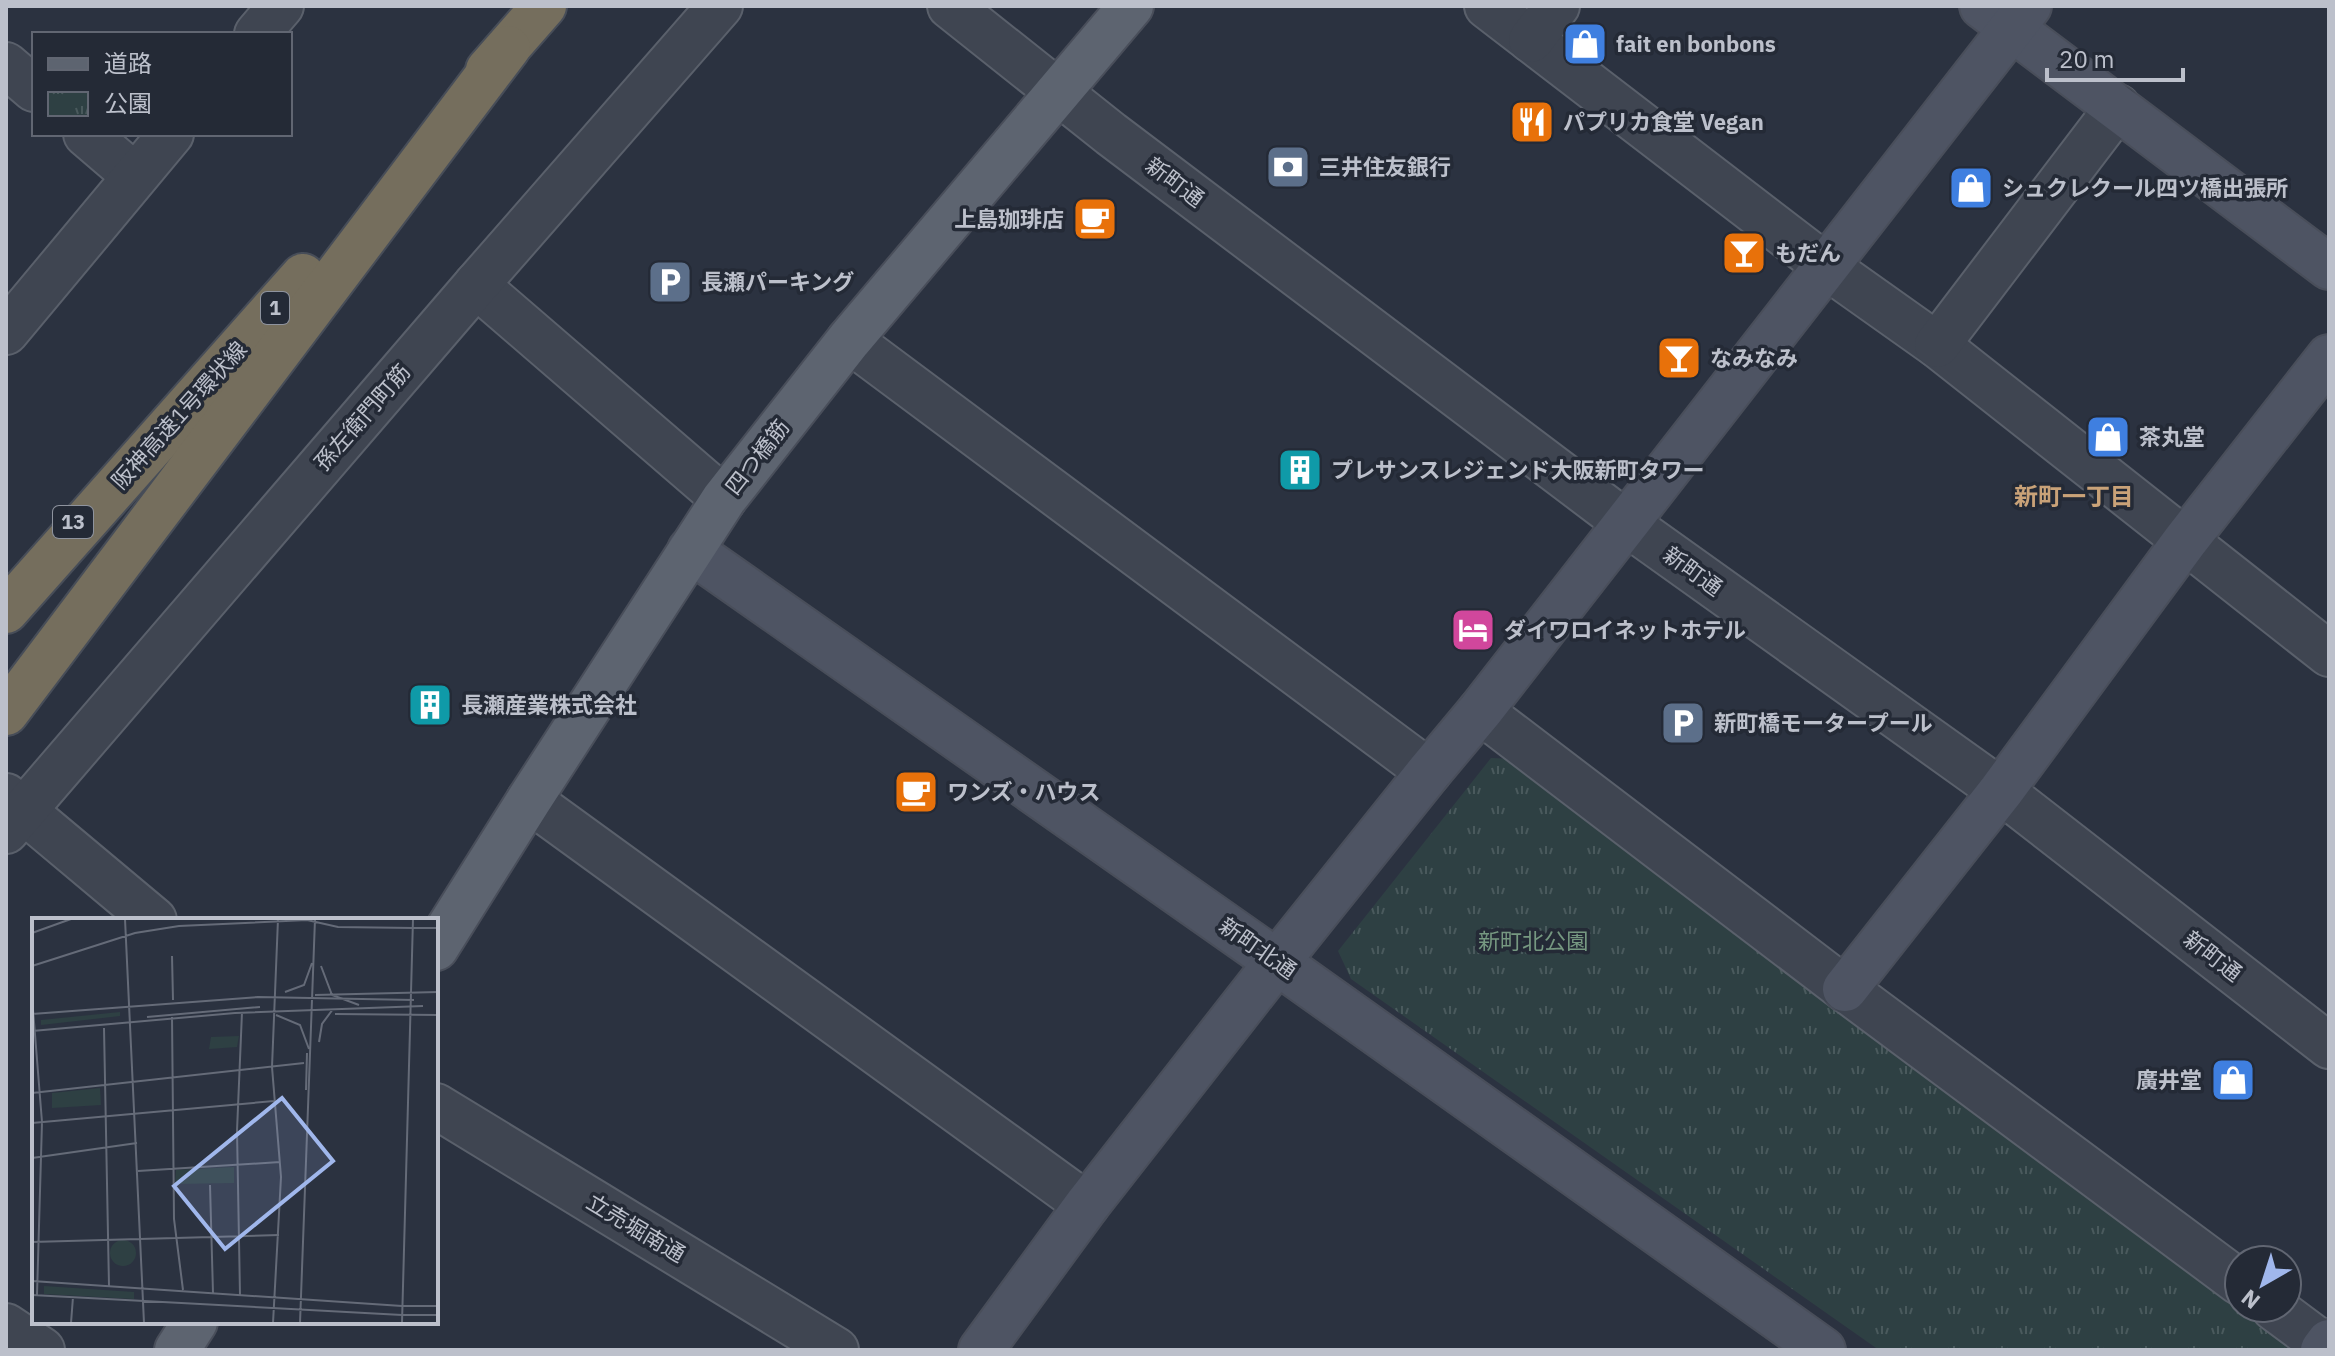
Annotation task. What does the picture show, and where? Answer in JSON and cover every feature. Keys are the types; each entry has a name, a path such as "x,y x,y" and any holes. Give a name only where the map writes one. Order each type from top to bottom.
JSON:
{"highway":[{"name":"阪神高速1号環状線","path":"6,611 544,6"},
{"path":"6,713 508,48"},
{"name":"13","path":"6,585 139,459"}],"main road":[{"name":"四つ橋筋","path":"438,945 724,499 849,340 1131,6"},
{"path":"177,1350 194,1324"}],"street":[{"path":"259,32 281,6"},
{"name":"孫左衛門町筋","path":"12,813 720,6"},
{"name":"新町通","path":"950,6 1058,93 1626,523 2001,791 2329,1046"},
{"path":"1487,6 1827,267 1937,345 2329,654"},
{"path":"1531,40 1557,6"},
{"path":"981,1350 1087,1205 1277,962 1480,711 1827,267 2008,13 2118,107 2329,267"},
{"path":"6,65 32,87"},
{"path":"1937,345 2118,107"},
{"path":"88,136 135,176"},
{"path":"6,332 169,136"},
{"path":"476,285 724,499"},
{"path":"849,340 1429,772"},
{"path":"1845,989 2001,791 2185,541 2329,357"},
{"name":"新町北通","path":"690,550 1823,1350"},
{"path":"1480,711 1845,989 2223,1270"},
{"path":"529,800 1087,1205"},
{"path":"12,813 151,918"},
{"name":"立売堀南通","path":"438,1107 836,1350"},
{"path":"2296,1324 2326,1346"},
{"path":"6,1326 42,1350"}],"green space":[{"name":"新町北公園","path":"1491,758 1515,759 2223,1287 2223,1324 2272,1324 2284,1333 2287,1350 1879,1350 1351,979 1338,951"}],"place":[{"name":"fait en bonbons","path":"1585,44"},
{"name":"パプリカ食堂 Vegan","path":"1532,122"},
{"name":"三井住友銀行","path":"1288,167"},
{"name":"シュクレクール四ツ橋出張所","path":"1971,188"},
{"name":"上島珈琲店","path":"1095,219"},
{"name":"もだん","path":"1744,253"},
{"name":"長瀬パーキング","path":"670,282"},
{"name":"なみなみ","path":"1679,358"},
{"name":"茶丸堂","path":"2108,437"},
{"name":"プレサンスレジェンド大阪新町タワー","path":"1300,470"},
{"name":"ダイワロイネットホテル","path":"1473,630"},
{"name":"長瀬産業株式会社","path":"430,705"},
{"name":"新町橋モータープール","path":"1683,723"},
{"name":"ワンズ・ハウス","path":"916,792"},
{"name":"廣井堂","path":"2233,1080"}],"district":[{"name":"新町一丁目","path":"2074,497"}]}
